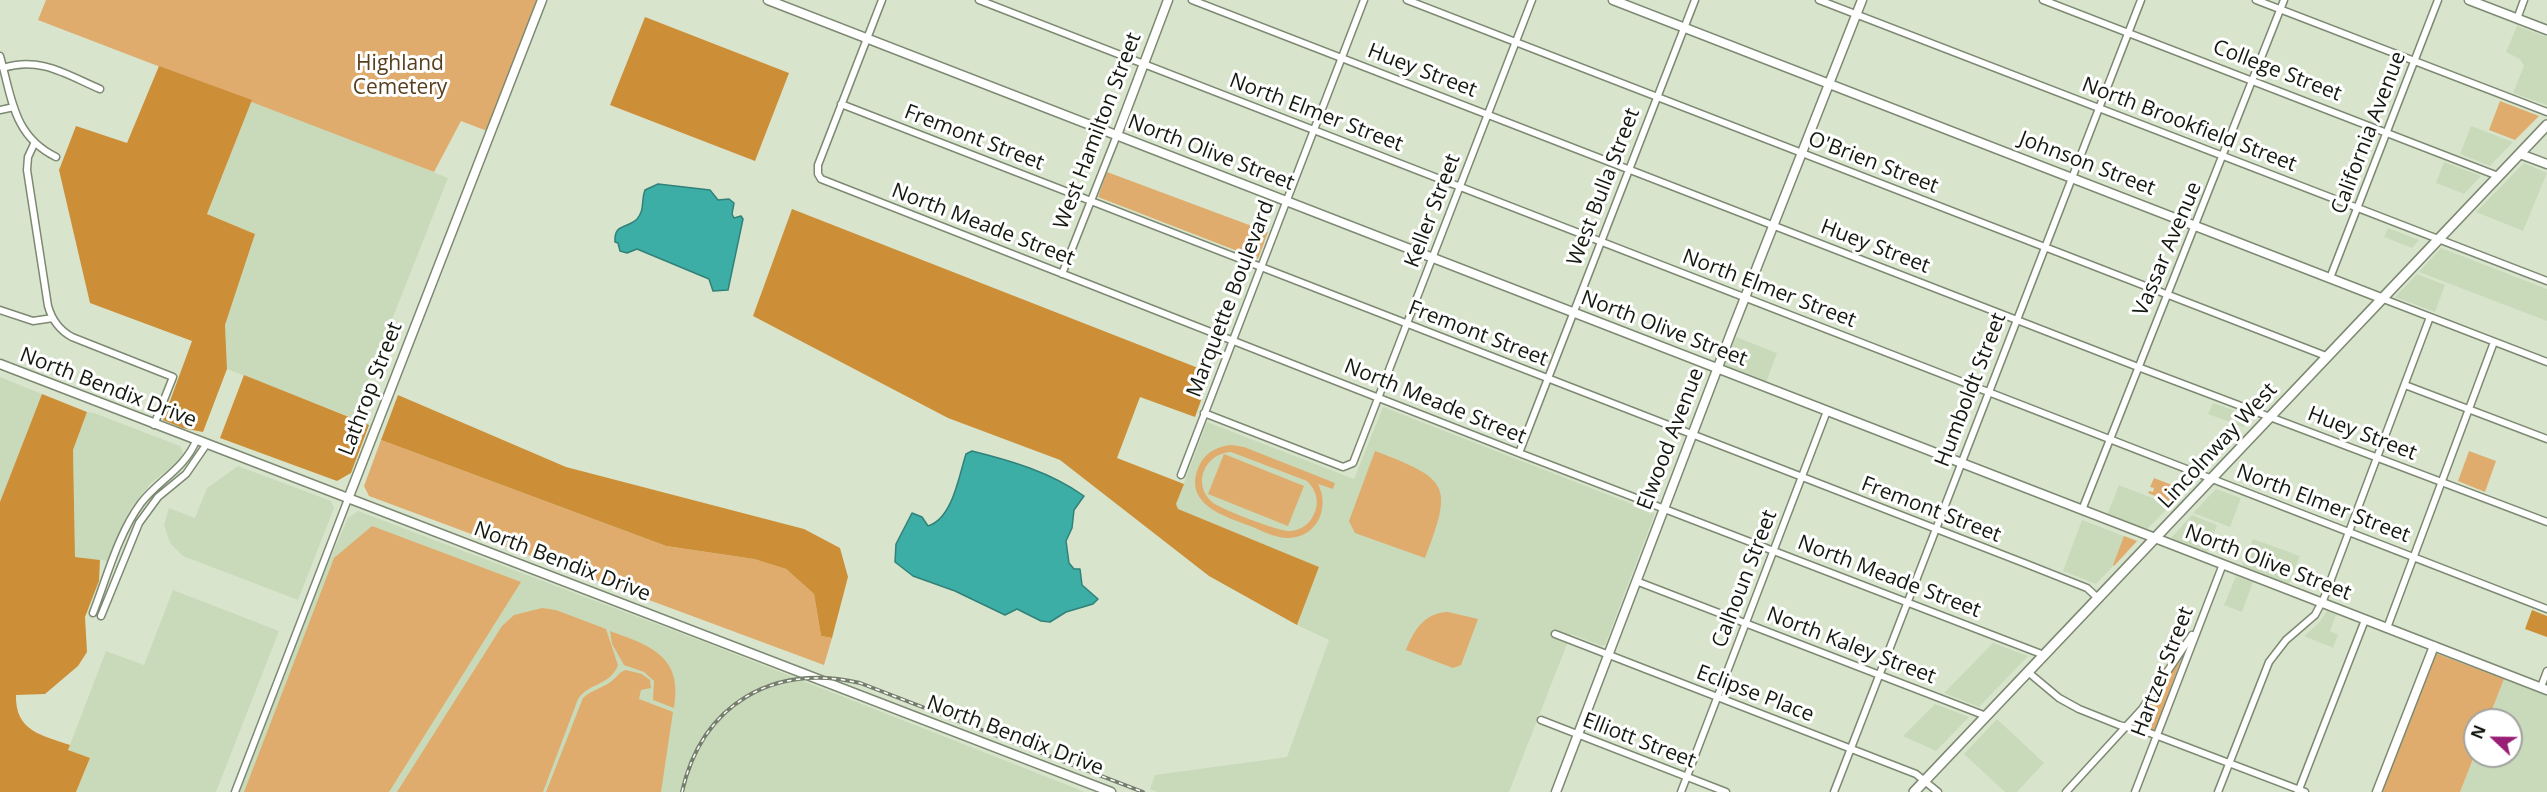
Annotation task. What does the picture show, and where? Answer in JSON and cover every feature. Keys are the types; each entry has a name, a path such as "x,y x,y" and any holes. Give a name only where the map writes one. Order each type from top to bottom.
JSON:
{"main road":[{"name":"Lincolnway West","path":"1914,792 2547,125"}],"street":[{"name":"Lathrop Street","path":"235,792 542,0"},
{"name":"North Olive Street","path":"768,0 2544,688"},
{"path":"842,104 882,0"},
{"name":"North Elmer Street","path":"979,0 2547,609"},
{"name":"West Hamilton Street","path":"1062,274 1167,0"},
{"name":"Huey Street","path":"1192,0 2138,367 2547,522"},
{"name":"Marquette Boulevard","path":"1180,476 1364,0"},
{"name":"O'Brien Street","path":"1407,0 2326,356"},
{"name":"Keller Street","path":"1204,413 1343,467 1353,463 1532,0"},
{"name":"Johnson Street","path":"1614,0 2494,342 2546,359"},
{"name":"West Bulla Street","path":"1519,453 1695,0"},
{"name":"North Brookfield Street","path":"1819,0 2547,281"},
{"name":"Elwood Avenue","path":"1556,792 1717,369 1862,0"},
{"name":"College Street","path":"2043,0 2498,176"},
{"name":"Humboldt Street","path":"1833,792 2015,319 2141,0"},
{"path":"2256,0 2547,112"},
{"name":"Vassar Avenue","path":"2082,510 2284,0"},
{"name":"California Avenue","path":"2330,278 2438,0"},
{"path":"2469,0 2547,30"},
{"path":"2517,19 2524,0"},
{"path":"0,57 23,131 34,144 56,157"},
{"path":"3,69 20,63 37,64 100,89"},
{"name":"North Meade Street","path":"842,104 818,165 818,174 821,179 1519,453 1774,549 2044,655"},
{"name":"Fremont Street","path":"842,104 2087,588 2099,599"},
{"path":"0,110 14,106"},
{"path":"34,144 28,157 27,170 48,306 52,318 60,329 72,337 173,377 154,425"},
{"path":"2520,154 2547,164"},
{"path":"0,310 33,321 52,318"},
{"path":"2218,792 2269,662 2279,647 2309,621 2322,603 2430,317"},
{"path":"2387,628 2494,342"},
{"name":"North Bendix Drive","path":"0,364 1109,792"},
{"path":"2404,385 2547,439"},
{"name":"Calhoun Street","path":"1681,792 1827,411"},
{"path":"93,613 123,535 135,511 151,491 187,459 196,441"},
{"path":"102,616 139,523 158,497 194,465 206,445"},
{"name":"Hartzer Street","path":"2135,792 2223,564"},
{"name":"North Kaley Street","path":"1636,581 1986,716"},
{"path":"2028,672 2070,704 2301,791 2365,620"},
{"path":"2066,792 2127,727 2158,688 2201,622"},
{"name":"Eclipse Place","path":"1555,634 1916,774 1938,792"},
{"path":"2377,792 2433,646"},
{"path":"2544,688 2547,671"},
{"name":"Elliott Street","path":"1541,720 1726,792"}],"shaded area":[{"path":"645,17 789,73 755,161 610,105"},
{"path":"2517,26 2547,37 2547,105 2513,93 2524,66 2520,59 2506,52"},
{"path":"159,66 252,100 207,214 255,234 225,325 227,369 203,432 182,428 163,420 192,341 90,303 59,170 76,126 127,143"},
{"path":"252,100 448,178 353,418 227,369 225,325 255,234 207,214"},
{"path":"2471,126 2513,142 2490,166 2460,154"},
{"path":"2444,162 2481,176 2464,194 2436,183"},
{"path":"2524,163 2547,173 2523,231 2476,212"},
{"path":"792,209 1211,373 1195,417 1140,397 1117,458 1184,484 1176,504 1178,509 1319,567 1297,625 1209,576 1060,460 948,418 753,316"},
{"path":"2388,228 2419,240 2412,248 2384,237"},
{"path":"2441,248 2547,289 2547,321 2419,272"},
{"path":"2417,274 2445,285 2435,312 2395,297"},
{"path":"1736,337 1777,353 1766,383 1724,367"},
{"path":"244,375 369,425 351,473 337,481 220,438"},
{"path":"0,377 42,394 0,503"},
{"path":"42,394 87,412 73,450 75,557 100,560 99,581 85,617 87,652 78,666 45,694 16,695 17,707 20,717 32,730 70,745 68,750 90,758 76,792 0,792 0,502"},
{"path":"398,395 566,467 804,529 840,548 848,577 832,638 821,636 814,594 786,569 754,559 666,546 381,440"},
{"path":"2213,403 2252,418 2243,427 2208,414"},
{"path":"1383,407 1655,513 1605,645 1602,646 1571,634 1509,792 1157,792 1150,789 1155,775 1287,757 1329,640 1297,625 1319,567 1177,509 1176,504 1207,422 1354,479"},
{"path":"87,412 180,446 183,453 180,460 151,483 130,509 108,561 75,557 73,450"},
{"path":"238,466 331,501 334,508 298,600 183,556 170,543 164,525 169,508 195,518 207,488"},
{"path":"2119,485 2171,505 2147,529 2107,515"},
{"path":"2216,489 2241,498 2230,527 2193,513"},
{"path":"358,511 704,642 1085,792 239,792 324,572 348,518"},
{"path":"2192,515 2217,525 2207,552 2171,538"},
{"path":"2082,520 2137,541 2096,584 2063,571"},
{"path":"2253,539 2300,556 2289,584 2242,566"},
{"path":"2236,576 2253,582 2242,612 2224,605"},
{"path":"173,590 279,631 216,792 76,792 90,759 68,750 106,651 144,665"},
{"path":"2532,610 2547,616 2547,637 2525,629"},
{"path":"2327,611 2336,615 2330,631 2338,635 2333,648 2304,636 2318,624"},
{"path":"1993,643 2028,656 1979,707 1944,693"},
{"path":"2504,679 2547,695 2547,792 2460,792 2469,768 2523,768 2523,708 2493,708"},
{"path":"1935,704 1969,717 1936,751 1903,736"},
{"path":"1997,719 2044,763 2017,792 2005,792 1964,754"}],"green space":[{"name":"Highland Cemetery","path":"46,0 538,0 487,131 461,121 434,172 38,20"},
{"path":"2500,101 2539,116 2515,140 2489,130"},
{"path":"1107,172 1268,232 1258,259 1098,197"},
{"path":"381,440 666,546 754,559 786,569 814,594 821,636 832,638 824,665 369,496 364,486"},
{"path":"1227,446 1244,447 1335,483 1333,489 1318,484 1323,502 1319,519 1314,526 1300,536 1280,537 1229,518 1208,506 1196,490 1195,479 1199,466 1208,453","holes":["1231,452 1307,481 1316,496 1316,510 1307,524 1297,530 1289,531 1262,524 1212,502 1206,494 1202,478 1208,463 1222,454"]},
{"path":"1375,451 1418,469 1431,478 1438,487 1441,499 1440,514 1425,558 1355,533 1349,521"},
{"path":"2469,451 2496,461 2485,492 2458,481"},
{"path":"1224,454 1304,486 1288,526 1208,494"},
{"path":"2154,478 2185,490 2172,503 2148,493 2153,492 2154,488 2150,487"},
{"path":"372,526 521,582 389,792 244,792 334,558"},
{"path":"2124,536 2137,541 2114,566 2113,565"},
{"path":"542,608 556,610 606,629 618,665 610,677 588,689 578,699 543,792 397,792 502,626 514,615"},
{"path":"1448,612 1478,619 1461,665 1453,668 1406,650 1416,629 1426,619"},
{"path":"610,631 651,648 669,665 674,676 676,690 674,708 653,700 654,681 644,672 624,665 612,644"},
{"path":"2435,653 2504,679 2493,708 2463,708 2463,768 2469,768 2460,792 2382,792"},
{"path":"2182,657 2156,728 2152,731 2136,726 2134,721"},
{"path":"626,670 642,674 650,680 651,688 641,690 639,699 673,712 661,792 546,792 583,698"}],"water":[{"path":"658,184 710,190 718,200 729,199 734,203 732,214 734,218 741,216 743,219 728,290 713,291 709,279 637,249 627,253 620,251 618,243 615,242 617,232 637,219 641,212 645,190"},
{"path":"972,451 1030,468 1058,480 1084,496 1074,510 1072,528 1066,541 1069,563 1074,569 1080,569 1082,585 1098,599 1093,604 1066,612 1050,622 1041,621 1017,609 1005,615 955,591 913,576 895,562 896,544 912,513 922,517 928,526 944,514 954,495 966,454"}],"railway":[{"path":"682,792 692,761 706,735 724,714 746,697 771,685 798,679 828,678 860,683 1143,792"}]}
